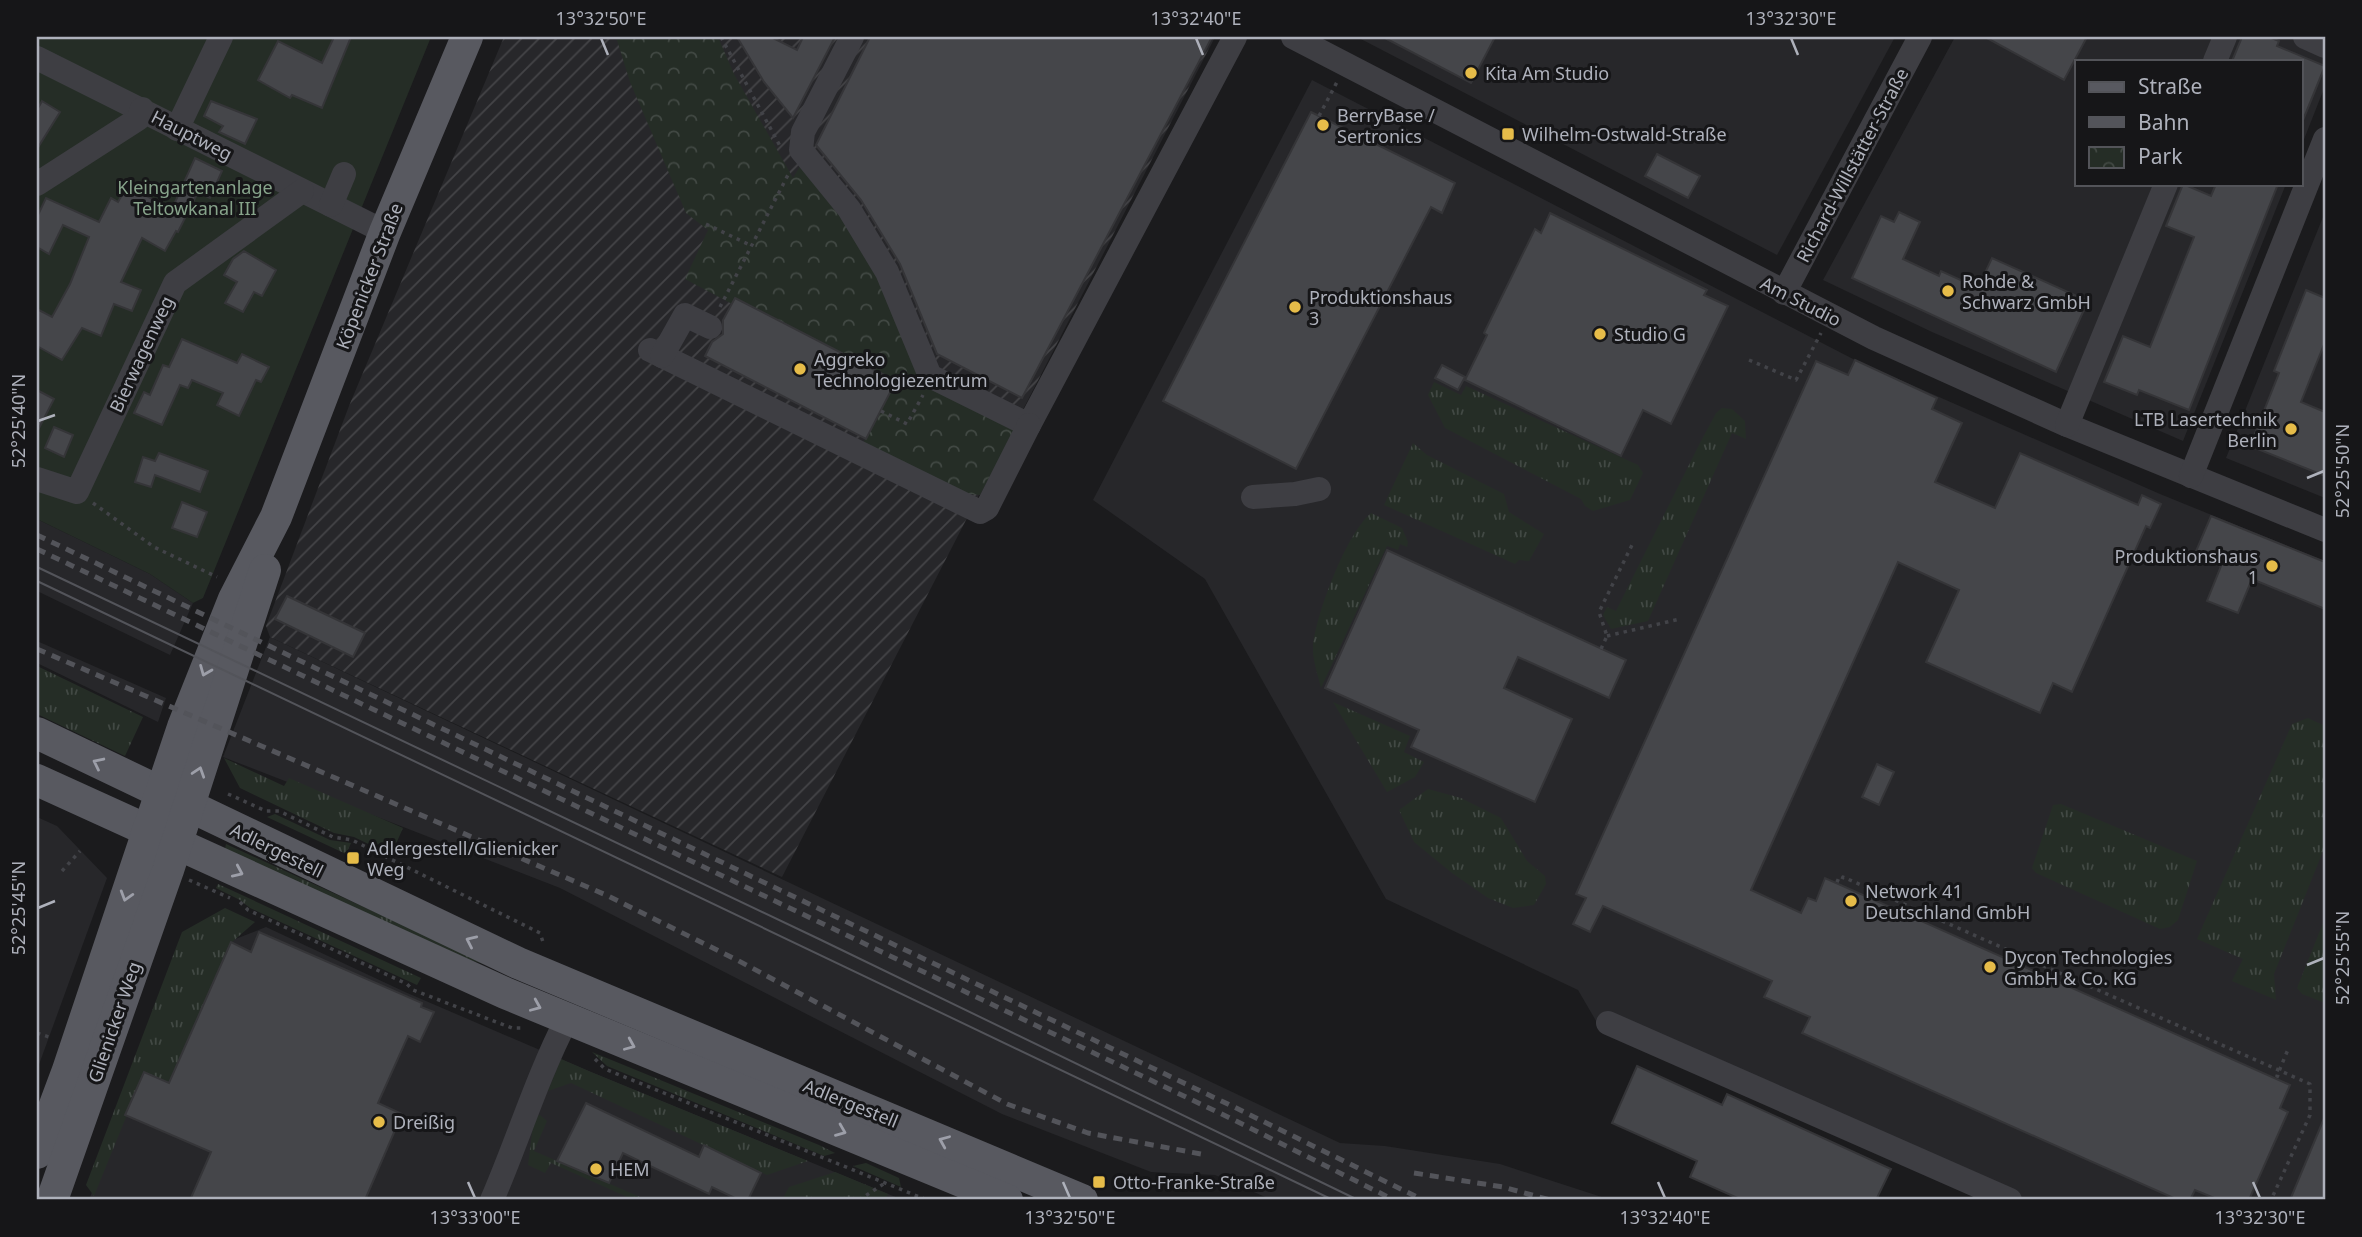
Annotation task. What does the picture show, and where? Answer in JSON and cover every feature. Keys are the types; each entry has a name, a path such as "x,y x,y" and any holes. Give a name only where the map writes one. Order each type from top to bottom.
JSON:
{"main road":[{"name":"Köpenicker Straße","path":"160,792 234,599 276,517 385,232 467,37"},
{"name":"Köpenicker Straße","path":"188,807 263,582 276,517"},
{"name":"Adlergestell","path":"37,733 518,963 1082,1200"},
{"name":"Adlergestell","path":"37,780 505,993 562,1029 1007,1200"},
{"name":"Glienicker Weg","path":"37,1153 73,1057 160,792"},
{"name":"Glienicker Weg","path":"52,1200 188,807"},
{"path":"505,993 518,963"},
{"name":"Adlergestell","path":"562,1029 577,1001 619,1006"}],"street":[{"path":"177,129 221,37"},
{"path":"852,37 803,132 801,150 849,209 887,271 933,378 1029,425"},
{"path":"710,327 685,316 656,353 980,512 988,508 1029,425 1235,37"},
{"name":"Am Studio","path":"1293,37 1831,316 2067,425 2325,530"},
{"name":"Richard-Willstätter-Straße","path":"1784,293 1920,37"},
{"path":"2216,60 2225,37"},
{"path":"2305,37 2325,46"},
{"name":"Hauptweg","path":"37,58 385,232"},
{"path":"37,184 138,119 142,110"},
{"path":"2191,476 2325,140"},
{"path":"331,205 344,174"},
{"path":"2067,425 2164,186"},
{"name":"Bierwagenweg","path":"77,492 175,283 302,191"},
{"path":"37,479 77,492"},
{"path":"1253,497 1295,495 1319,489"},
{"path":"1608,1023 2010,1200"},
{"path":"492,1200 562,1029"}],"path":[{"path":"721,37 785,155"},
{"path":"1319,116 1347,65"},
{"path":"710,327 785,182"},
{"path":"706,224 752,246"},
{"path":"1749,360 1796,380 1831,316"},
{"path":"881,411 907,424 933,378"},
{"path":"77,492 154,547 217,577"},
{"path":"1601,649 1607,636 1599,612 1632,545"},
{"path":"1607,636 1679,619"},
{"path":"233,796 266,811 279,811 333,836 352,840 540,933 555,979"},
{"path":"62,871 80,850"},
{"path":"1836,880 1841,882 1843,877 2310,1084 2310,1115 2271,1200"},
{"path":"214,891 407,984 413,990 512,1028 562,1029"},
{"path":"1991,942 1988,947 1991,948"},
{"path":"2110,996 2108,1001 2111,1002"},
{"path":"2121,1006 2124,1008 2126,1003"},
{"path":"37,1033 57,1040"},
{"path":"2279,1077 2278,1071 2289,1047"},
{"path":"592,1056 605,1069 927,1200"},
{"path":"859,1200 885,1183"}],"shaded area":[{"path":"504,37 1215,37 782,877 270,637 266,626 349,406"},
{"path":"1357,37 1895,37 1777,255"},
{"path":"1955,37 2325,37 2325,86 2302,144 2302,60 2075,60 2075,186 2285,186 2183,441 1932,332 1823,280"},
{"path":"1312,80 1855,360 2160,494 2325,561 2325,1200 1987,1200 1599,1026 1578,990 1386,899 1205,579 1093,500"},
{"path":"2325,212 2325,498 2226,458"},
{"path":"37,519 150,574 193,603 170,655 37,591"},
{"path":"270,637 1340,1143 1385,1146 1500,1164 1611,1200 1272,1200 1215,1175 1151,1172 1002,1114 560,888 223,757"},
{"path":"37,641 166,698 158,722 37,663"},
{"path":"37,817 57,826 107,878 37,1070"},
{"path":"266,927 405,992 591,1072 903,1200 89,1200 179,961"}],"green space":[{"name":"Kleingartenanlage Teltowkanal III","path":"37,37 431,37 203,598 193,603 150,574 37,519"},
{"path":"616,37 718,37 734,74 793,178 802,163 849,209 930,376 1020,420 980,495 969,494 862,445 896,381 735,298 732,304 685,279 708,230 686,213 630,82"},
{"path":"1434,382 1461,395 1466,386 1638,465 1643,473 1630,500 1593,511 1585,506 1581,499 1445,428 1428,395"},
{"path":"1722,408 1732,409 1745,421 1746,439 1732,433 1648,621 1611,629 1603,615 1607,607 1616,611 1701,441 1716,413"},
{"path":"1413,443 1427,455 1504,494 1509,512 1544,534 1529,561 1519,560 1515,564 1384,505"},
{"path":"1371,513 1402,528 1408,542 1407,547 1400,544 1398,550 1387,546 1321,688 1314,662 1315,632 1342,556 1361,523"},
{"path":"37,666 143,717 125,756 37,714"},
{"path":"1333,702 1410,736 1404,752 1424,762 1415,777 1387,792"},
{"path":"2308,718 2325,726 2325,846 2274,974 2276,1000 2232,981 2243,959 2197,939 2292,724"},
{"path":"224,758 284,786 289,778 403,828 391,855 354,837 334,833 240,788"},
{"path":"1428,789 1461,798 1501,818 1527,861 1545,876 1546,884 1534,905 1513,908 1488,898 1414,842 1399,810"},
{"path":"2061,804 2197,861 2178,920 2170,927 2160,929 2036,873 2032,868 2053,805"},
{"path":"275,814 330,840 351,843 346,854 267,817"},
{"path":"226,844 495,967 433,950 224,853"},
{"path":"218,884 421,978 417,985 250,908 216,888"},
{"path":"225,908 255,922 231,943 169,1083 144,1073 94,1196 86,1185 182,932"},
{"path":"2325,918 2325,1003 2302,994 2297,988"},
{"path":"592,1052 835,1153 824,1156 607,1066"},
{"path":"561,1059 808,1161 767,1175 571,1083 548,1091"},
{"path":"540,1115 547,1121 534,1151 647,1200 634,1200 551,1163 545,1173 528,1165 534,1117"},
{"path":"866,1163 899,1178 901,1187 853,1166"},
{"path":"835,1172 888,1194 884,1200 811,1200 802,1196 800,1200 782,1200 789,1187"}],"building":[{"path":"334,37 351,37 322,108 292,95 290,98 258,80 278,41 322,63"},
{"path":"737,37 771,37 797,50 803,37 835,37 793,118 764,82"},
{"path":"870,37 1212,37 1022,398 937,354 900,264 861,200 816,145"},
{"path":"1383,37 1495,37 1471,83"},
{"path":"1985,37 2087,37 2064,80"},
{"path":"2242,37 2269,37 2279,41 2277,46 2325,66 2302,123 2302,60 2232,60"},
{"path":"42,101 60,112 37,149 37,110"},
{"path":"211,101 257,119 245,144 219,132 223,126 204,116"},
{"name":"Produktionshaus 3","path":"1311,112 1455,183 1442,213 1431,207 1296,469 1163,401"},
{"path":"1657,154 1700,176 1688,198 1645,176"},
{"path":"195,158 222,171 210,198 198,192 165,251 142,238 121,282 141,290 132,311 114,304 101,336 82,328 62,360 37,346 37,309 52,317 70,284 89,237 63,225 49,254 37,247 37,217 46,198 99,222 111,198 118,202 127,186 172,209"},
{"path":"2182,186 2211,196 2215,186 2277,186 2189,410 2139,390 2137,395 2104,382 2123,336 2150,347 2194,237 2166,226"},
{"name":"Rohde & Schwarz GmbH","path":"1899,212 1920,222 1903,259 1939,276 1941,271 1978,288 1992,258 2088,301 2056,372 1852,278 1881,216 1894,222"},
{"name":"Studio G","path":"1550,213 1707,290 1704,295 1728,306 1671,424 1643,410 1621,456 1465,380 1487,335 1484,333 1535,229 1541,233"},
{"path":"244,251 276,270 262,296 254,292 243,312 225,303 237,282 224,275 233,259"},
{"path":"2306,290 2325,298 2325,342 2301,402 2325,412 2325,476 2250,446 2279,373 2274,371"},
{"name":"Aggreko Technologiezentrum","path":"735,298 896,381 866,439 705,356 712,342 723,334 723,320"},
{"path":"182,339 237,363 242,354 269,367 261,382 256,380 239,416 217,405 223,393 192,380 188,388 180,385 162,425 134,413 144,392 150,395 163,365 169,367"},
{"path":"1855,360 1937,398 1932,409 1962,423 1935,482 1995,508 2020,453 2138,505 2142,495 2161,504 2150,528 2146,526 2072,692 2053,683 2040,713 1926,662 1959,590 1898,562 1751,890 1801,913 1808,898 1816,901 1825,878 2290,1085 2280,1108 2288,1112 2249,1200 2219,1200 2195,1190 2190,1200 2178,1200 1802,1033 1810,1017 1764,997 1772,981 1603,906 1590,932 1573,924 1586,898 1576,894 1816,361 1848,375"},
{"path":"1442,365 1465,377 1458,390 1435,378"},
{"path":"37,390 54,399 37,432"},
{"path":"54,427 73,435 64,457 45,448"},
{"path":"159,453 208,471 200,492 155,475 151,487 135,482 143,457 155,461"},
{"path":"182,502 207,512 197,537 172,528"},
{"name":"Produktionshaus 1","path":"2211,516 2325,562 2325,609 2252,579 2238,613 2207,601 2221,566 2194,556"},
{"path":"1387,550 1626,660 1609,698 1518,657 1504,688 1572,719 1535,802 1411,747 1419,730 1325,688"},
{"path":"287,596 365,633 353,657 275,619"},
{"path":"1877,764 1894,772 1879,805 1862,797"},
{"path":"259,932 422,1003 421,1007 434,1012 420,1042 408,1036 378,1103 402,1114 365,1200 190,1200 211,1152 125,1115 144,1072 169,1083 231,942 251,952"},
{"path":"1637,1066 1722,1105 1727,1094 1891,1169 1876,1200 1742,1200 1690,1177 1697,1161 1612,1123"},
{"path":"586,1103 699,1157 704,1145 761,1173 748,1200 739,1200 712,1187 709,1194 623,1153 609,1183 557,1161"},
{"path":"2325,1116 2325,1200 2290,1200"}],"tram line":[{"path":"37,567 819,939 1358,1200"},
{"path":"37,581 1333,1200"}],"railway":[{"path":"37,535 1423,1200"},
{"path":"37,549 1230,1118 1394,1200"},
{"path":"37,649 606,895 737,960 1007,1104 1088,1133 1201,1154"},
{"path":"1414,1173 1503,1187 1550,1200"}],"place":[{"name":"Kita Am Studio","path":"1471,73"},
{"name":"BerryBase / Sertronics","path":"1323,125"},
{"name":"Wilhelm-Ostwald-Straße","path":"1508,134"},
{"name":"Rohde & Schwarz GmbH","path":"1948,291"},
{"name":"Produktionshaus 3","path":"1295,307"},
{"name":"Studio G","path":"1600,334"},
{"name":"Aggreko Technologiezentrum","path":"800,369"},
{"name":"LTB Lasertechnik Berlin","path":"2291,429"},
{"name":"Produktionshaus 1","path":"2272,566"},
{"name":"Adlergestell/Glienicker Weg","path":"353,858"},
{"name":"Network 41 Deutschland GmbH","path":"1851,901"},
{"name":"Dycon Technologies GmbH & Co. KG","path":"1990,967"},
{"name":"Dreißig","path":"379,1122"},
{"name":"HEM","path":"596,1169"},
{"name":"Otto-Franke-Straße","path":"1099,1182"}]}
